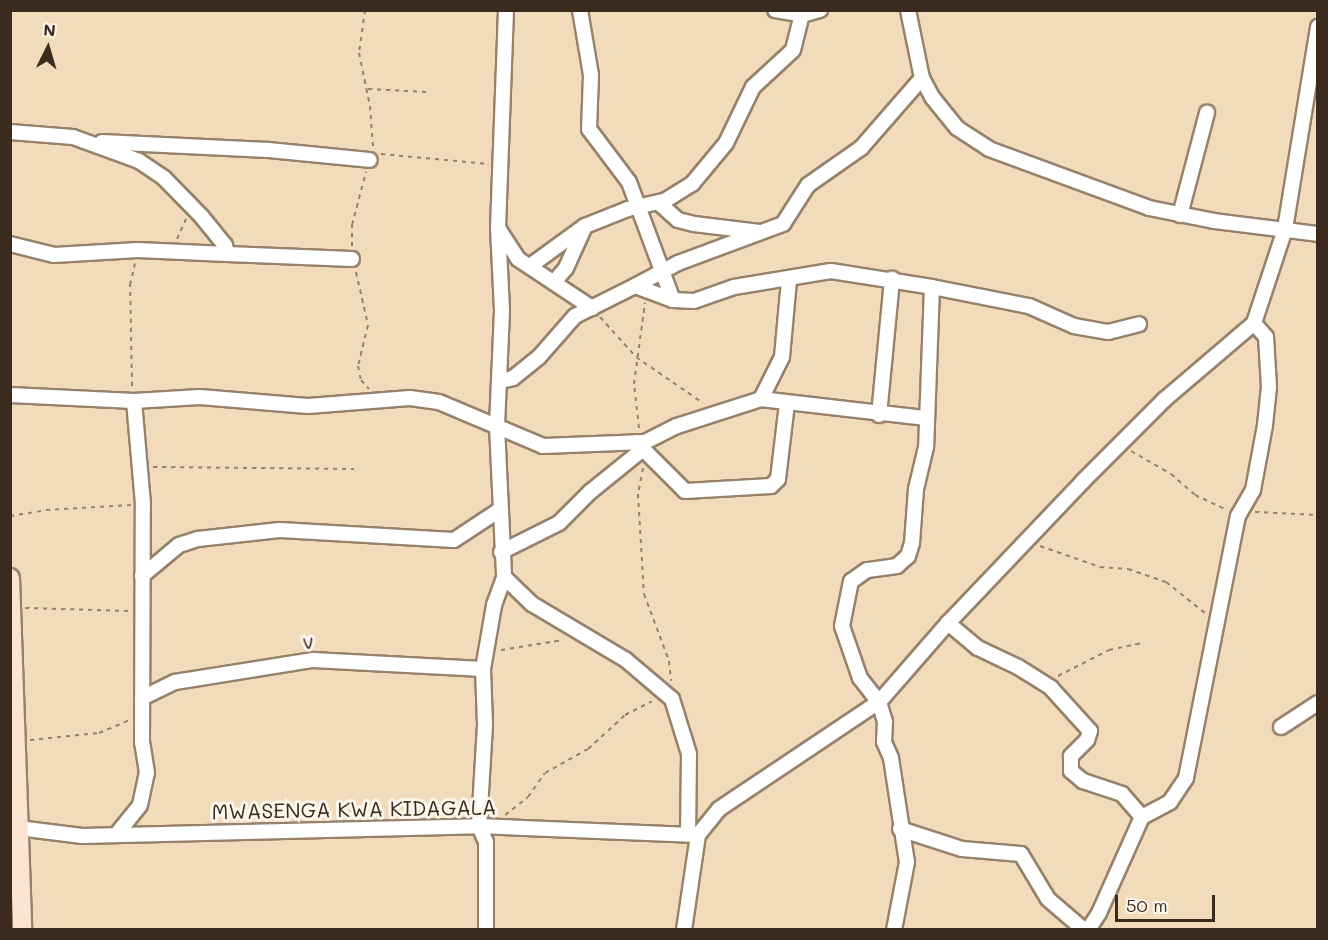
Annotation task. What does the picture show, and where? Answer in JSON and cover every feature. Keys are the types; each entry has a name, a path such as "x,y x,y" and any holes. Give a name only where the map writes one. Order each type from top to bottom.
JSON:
{"main road":[{"path":"10,578 14,827 22,930"}],"street":[{"path":"486,930 486,842 479,826 485,724 483,669 494,605 504,577 498,511 497,426 501,381 499,165 506,10"},
{"path":"580,10 591,75 589,129 629,182 636,207 673,300"},
{"path":"775,10 802,15 820,10"},
{"path":"908,10 922,78 943,114 989,149 1122,200 1180,215 1317,234"},
{"path":"530,266 585,226 636,207 659,203 687,189 715,158 753,87 793,50 802,15"},
{"path":"693,835 719,809 879,702 948,623 1122,446 1164,400 1254,323 1285,229 1317,27"},
{"path":"501,381 513,378 539,357 575,316 641,289 663,270 783,224 808,185 861,148 922,78"},
{"path":"1180,215 1207,113"},
{"path":"10,132 73,136 94,142 139,161 164,178 192,206 225,245 227,254"},
{"path":"94,142 268,150 370,160"},
{"path":"659,203 678,220 760,232"},
{"path":"554,282 566,268 585,226"},
{"path":"498,228 519,259 592,308"},
{"path":"10,244 54,255 138,250 352,258"},
{"path":"641,289 673,300 706,300 734,287 789,280 801,274 831,271 892,279 1029,306 1074,326 1108,332 1139,324"},
{"path":"879,415 892,279"},
{"path":"761,399 782,357 789,280"},
{"path":"894,930 907,862 879,702 860,678 843,630 847,593 858,574 897,566 908,556 916,489 926,447 932,287"},
{"path":"900,829 962,849 1022,854 1048,899 1086,930 1100,913 1142,818 1166,806 1185,778 1238,516 1256,478 1269,387 1266,337 1254,323"},
{"path":"10,395 134,401 200,397 308,406 410,398 439,402 543,446 643,448 685,491 771,486 778,479 787,404"},
{"path":"501,552 559,523 590,492 643,448 677,426 761,399 879,415 926,418"},
{"path":"116,835 140,805 144,790 142,705 145,612 142,576 142,504 134,401"},
{"path":"142,576 179,545 198,539 280,530 454,540 498,511"},
{"path":"504,577 532,604 584,638 626,660 663,687 672,699 689,754 693,835 684,930"},
{"path":"948,623 978,648 1018,666 1051,688 1090,731 1088,740 1071,756 1071,771 1083,781 1122,794 1142,818"},
{"name":"v","path":"142,705 175,682 313,660 483,669"},
{"path":"1281,727 1317,703"},
{"name":"MWASENGA KWA KIDAGALA","path":"14,827 51,834 116,835 479,826 693,835"}],"path":[{"path":"365,10 359,53 368,89 375,136 372,153 459,158 499,165"},
{"path":"368,89 427,92"},
{"path":"370,160 352,225 352,258 368,325 358,366 361,380 377,400"},
{"path":"172,253 192,206"},
{"path":"134,401 130,285 138,250"},
{"path":"641,289 635,411 643,448 638,487 644,594 669,661 672,699"},
{"path":"592,308 636,357 720,414"},
{"path":"1122,446 1172,474 1195,495 1238,516 1269,511 1317,515"},
{"path":"138,466 354,469"},
{"path":"10,516 46,510 142,504"},
{"path":"1033,534 1036,543 1050,550 1166,582 1218,622"},
{"path":"12,608 145,612"},
{"path":"488,644 511,650 584,638"},
{"path":"1051,688 1056,677 1064,671 1110,650 1142,643"},
{"path":"497,827 506,812 528,797 546,773 588,749 625,715 658,697 663,687"},
{"path":"14,741 99,733 142,705"}]}
